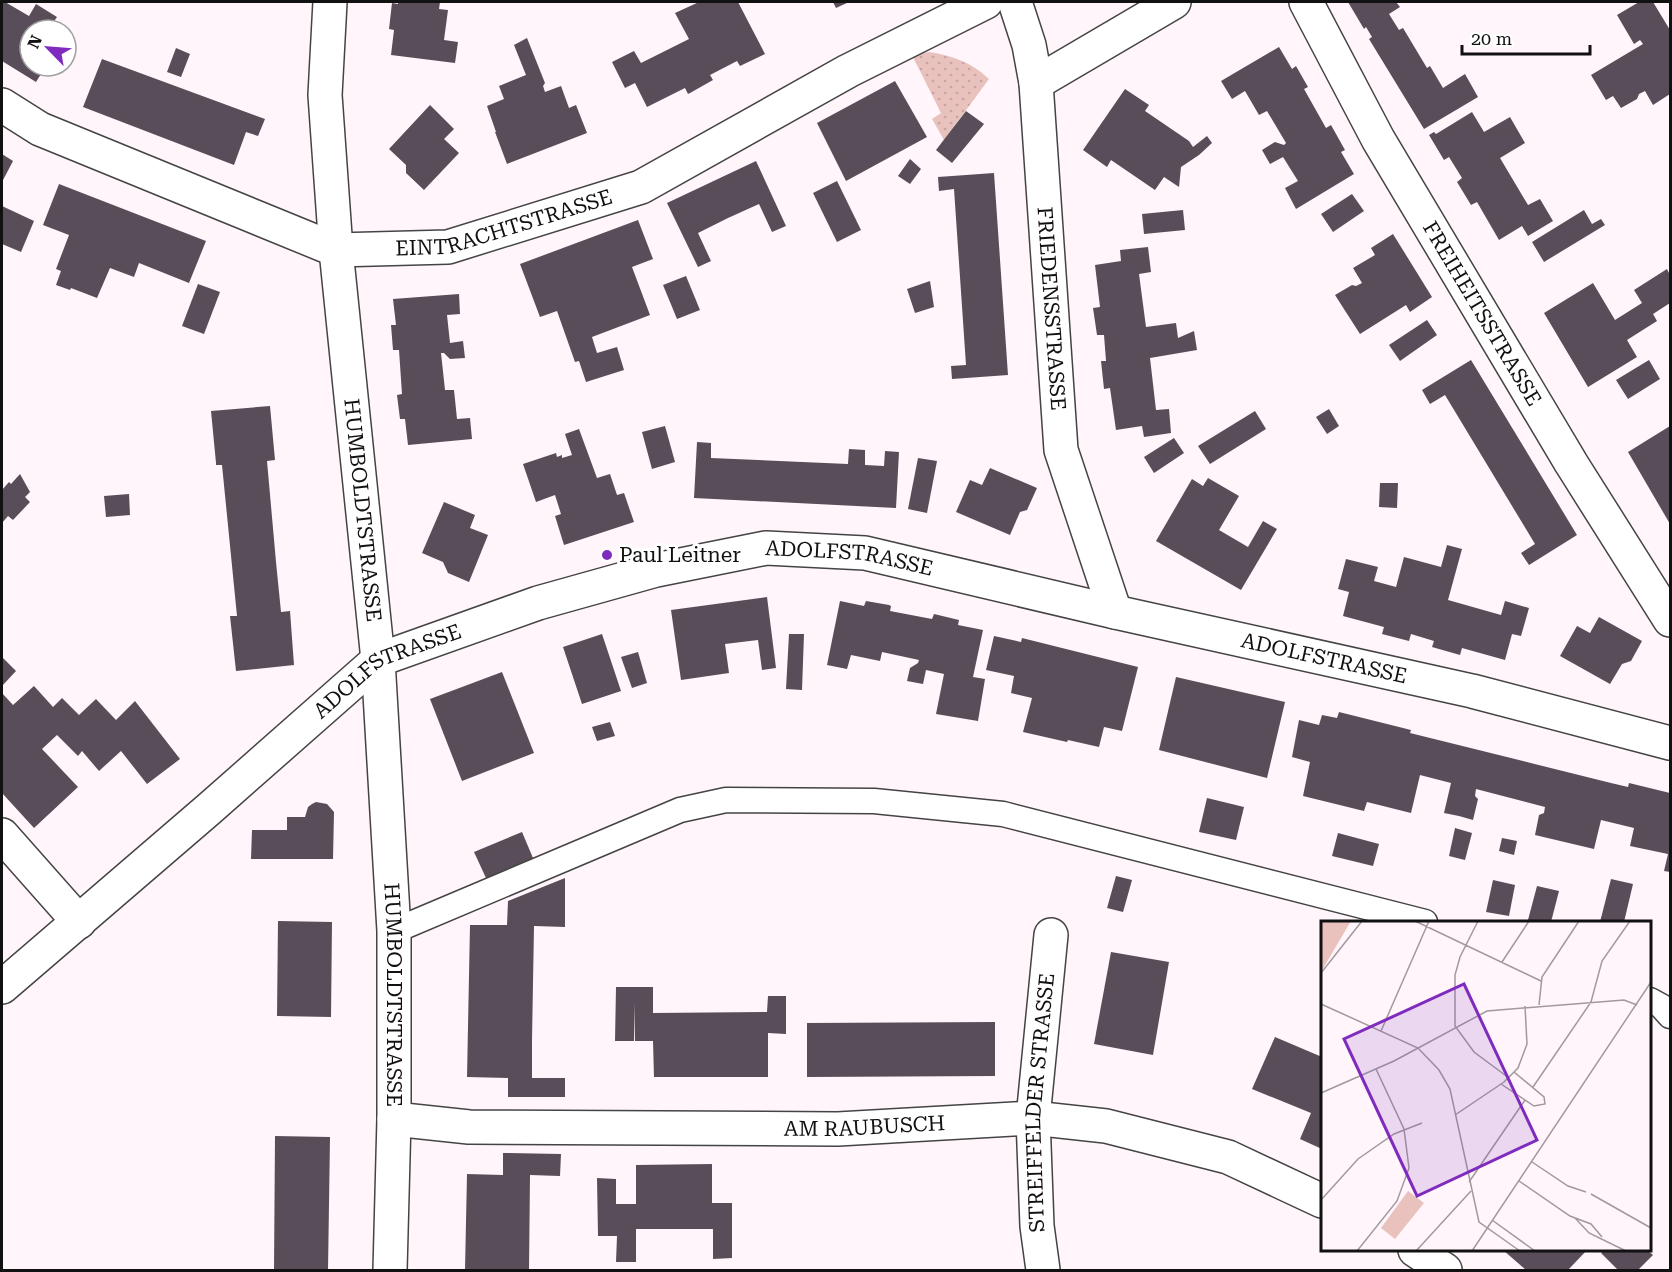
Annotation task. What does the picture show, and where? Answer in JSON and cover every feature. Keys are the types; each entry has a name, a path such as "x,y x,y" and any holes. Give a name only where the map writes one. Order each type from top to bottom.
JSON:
{"street":[{"name":"HUMBOLDTSTRASSE","path":"330,2 325,95 336,249 378,660 394,931 394,1119 390,1270"},
{"name":"EINTRACHTSTRASSE","path":"2,105 40,129 336,249 448,247 641,187 849,71 986,2"},
{"name":"FRIEDENSSTRASSE","path":"1015,2 1029,45 1036,83 1061,450 1114,612"},
{"path":"1036,83 1174,2"},
{"name":"FREIHEITSSTRASSE","path":"1306,2 1378,139 1571,463 1671,620"},
{"name":"ADOLFSTRASSE","path":"2,987 378,660 538,603 656,570 766,548 866,553 1114,612 1472,691 1671,743"},
{"path":"2,835 79,921"},
{"name":"STREIFFELDER STRASSE","path":"1043,1270 1037,1226 1033,1118 1051,935"},
{"name":"AM RAUBUSCH","path":"394,1119 469,1127 838,1129 1033,1118 1106,1126 1228,1157 1321,1201"},
{"path":"1416,1251 1445,1270"}],"lane":[{"path":"394,931 680,810 726,800 874,801 1003,814 1421,921"},
{"path":"1651,1001 1671,1016"}],"shaded area":[{"path":"929,52 961,61 989,79 944,140 932,119 941,113 912,55"}],"building":[{"path":"2,2 29,16 36,4 57,17 18,18 18,71 2,61"},
{"path":"398,2 440,2 439,9 448,10 444,40 458,42 455,63 391,55 394,30 389,29 392,3 398,4"},
{"path":"699,2 738,2 765,54 740,66 737,61 710,75 713,80 690,93 688,94 685,88 647,107 635,83 625,88 612,62 634,51 641,63 689,39 675,13"},
{"path":"833,2 849,2 836,8"},
{"path":"1348,2 1396,2 1400,7 1389,14 1399,30 1403,28 1427,68 1430,66 1443,88 1465,74 1478,97 1424,129 1369,39 1372,37 1366,27 1364,29"},
{"path":"1639,2 1653,2 1670,30 1670,94 1653,105 1645,91 1639,94 1637,99 1621,108 1613,96 1606,100 1591,75 1643,44 1640,40 1634,44 1617,15"},
{"path":"527,38 545,83 543,86 545,92 561,86 569,108 576,105 587,133 507,164 487,106 504,99 499,86 526,75 514,45"},
{"path":"1279,47 1292,69 1296,66 1308,87 1304,89 1326,128 1331,125 1345,150 1341,152 1354,174 1296,209 1285,188 1298,181 1283,157 1270,164 1262,150 1275,142 1284,145 1286,143 1267,111 1259,115 1245,91 1232,99 1221,81"},
{"path":"176,48 190,54 181,77 167,72"},
{"path":"102,59 265,119 258,136 246,132 234,165 83,107"},
{"path":"895,81 927,137 846,181 817,123"},
{"path":"1125,89 1149,105 1145,111 1189,141 1193,147 1207,136 1212,143 1181,167 1179,187 1164,177 1155,190 1111,160 1107,167 1083,150"},
{"path":"430,105 454,129 444,139 459,153 424,190 406,173 406,165 389,149"},
{"path":"966,111 984,124 952,163 936,150"},
{"path":"1472,112 1484,132 1510,117 1525,143 1500,158 1528,205 1540,199 1553,221 1528,236 1522,226 1499,240 1477,202 1471,205 1457,182 1462,178 1449,157 1444,160 1429,135 1434,132 1436,134"},
{"path":"2,154 13,161 2,182"},
{"path":"910,159 921,169 910,184 898,176"},
{"path":"756,161 786,226 772,232 759,204 728,218 698,233 711,261 698,267 667,203"},
{"path":"994,173 1008,375 952,379 951,366 966,365 954,189 939,191 938,177"},
{"path":"837,181 861,230 837,242 813,193"},
{"path":"59,184 206,241 189,283 139,263 134,277 110,268 97,298 56,285 61,271 56,269 69,235 43,225"},
{"path":"1352,194 1364,211 1333,232 1321,214"},
{"path":"2,206 34,221 21,252 2,244"},
{"path":"1183,210 1185,230 1144,234 1142,214"},
{"path":"1584,210 1592,224 1601,219 1605,225 1544,262 1532,242"},
{"path":"638,220 653,259 632,267 650,315 592,337 597,353 617,347 624,370 586,382 579,361 575,362 557,311 540,317 520,264"},
{"path":"1393,234 1432,297 1410,312 1406,305 1360,334 1335,295 1352,285 1362,283 1353,268 1375,255 1371,248"},
{"path":"1148,247 1151,272 1139,274 1146,327 1176,323 1178,338 1194,331 1197,350 1150,358 1156,410 1169,409 1171,433 1144,437 1142,426 1116,430 1110,388 1104,389 1101,361 1106,361 1104,335 1097,335 1093,308 1100,307 1095,265 1121,261 1120,250"},
{"path":"1667,269 1670,275 1670,303 1653,314 1657,321 1627,340 1637,357 1588,387 1544,313 1593,283 1615,320 1642,303 1634,290"},
{"path":"686,276 700,310 677,319 663,285"},
{"path":"930,281 934,307 915,313 907,289"},
{"path":"198,284 220,292 204,334 182,326"},
{"path":"459,294 460,314 447,315 450,343 463,341 465,358 450,359 441,353 445,390 454,390 457,419 470,418 472,439 408,445 405,419 400,419 397,395 402,394 399,350 393,350 391,325 396,325 393,299"},
{"path":"1427,320 1437,335 1400,361 1389,345"},
{"path":"1471,360 1577,535 1529,565 1521,553 1535,544 1445,395 1430,404 1422,390"},
{"path":"1649,360 1660,379 1628,399 1616,380"},
{"path":"270,406 275,460 267,461 276,562 281,612 290,611 294,665 236,671 230,616 237,616 222,465 216,465 211,411"},
{"path":"1329,409 1339,426 1327,434 1316,417"},
{"path":"1255,411 1266,429 1210,464 1198,446"},
{"path":"665,426 675,462 652,469 642,432"},
{"path":"1670,426 1670,524 1628,452"},
{"path":"579,429 597,478 610,474 617,495 624,493 634,522 564,545 555,516 561,514 555,495 536,502 523,464 556,453 557,457 562,455 562,458 572,455 565,434"},
{"path":"1174,438 1184,453 1154,473 1144,457"},
{"path":"697,442 711,443 711,458 848,464 849,449 865,450 865,465 884,466 885,451 899,452 896,508 694,498"},
{"path":"918,458 937,461 927,513 908,509"},
{"path":"990,468 1037,488 1027,510 1020,512 1010,535 956,512 970,480 982,485"},
{"path":"20,474 30,492 25,497 30,502 13,520 8,516 2,523 2,490"},
{"path":"1208,478 1239,496 1219,530 1248,547 1263,521 1277,529 1241,590 1156,541 1192,479 1203,486"},
{"path":"1380,483 1398,483 1397,508 1379,507"},
{"path":"129,494 130,515 106,517 104,496"},
{"path":"444,502 475,515 470,528 488,535 469,582 448,573 443,562 422,553"},
{"path":"1447,545 1462,549 1448,600 1501,615 1505,601 1529,608 1521,636 1512,634 1505,660 1462,648 1460,655 1432,647 1434,641 1411,634 1409,641 1382,634 1384,627 1343,616 1349,592 1338,589 1346,559 1378,567 1374,581 1396,587 1404,557 1441,567"},
{"path":"767,597 776,668 762,670 758,640 725,644 729,673 681,680 671,610"},
{"path":"840,601 864,606 866,601 889,605 891,606 890,611 932,619 934,614 959,620 958,625 983,630 973,677 985,679 978,721 936,714 944,674 926,670 923,684 907,681 910,668 919,660 882,652 880,661 851,655 847,669 827,665"},
{"path":"1599,617 1642,641 1631,661 1622,664 1610,684 1560,656 1577,626 1590,633"},
{"path":"602,634 621,691 582,704 563,647"},
{"path":"789,634 804,634 802,690 786,689"},
{"path":"994,636 1021,642 1022,638 1138,667 1122,731 1104,727 1099,747 1023,732 1032,698 1011,693 1014,676 986,670"},
{"path":"638,652 647,683 632,688 621,657"},
{"path":"2,657 16,671 2,686"},
{"path":"502,672 534,753 462,781 430,699"},
{"path":"1176,677 1285,702 1267,778 1159,750"},
{"path":"34,686 53,707 62,698 79,715 96,699 116,720 135,701 180,759 147,784 121,751 99,771 82,751 78,756 57,735 42,749 78,787 34,828 2,793 2,693 13,705"},
{"path":"1339,712 1411,730 1410,733 1611,783 1628,787 1629,783 1670,793 1670,872 1664,871 1668,854 1630,846 1634,828 1601,820 1594,849 1535,835 1539,815 1544,813 1545,807 1476,789 1475,796 1478,799 1473,820 1444,813 1451,783 1420,775 1411,813 1367,802 1364,811 1303,796 1310,762 1292,757 1299,720 1319,725 1322,715 1337,718"},
{"path":"610,722 615,736 597,741 592,727"},
{"path":"1207,798 1244,807 1236,840 1199,832"},
{"path":"316,802 327,804 334,812 333,859 251,859 252,830 287,830 287,817 305,817 308,807"},
{"path":"1455,828 1472,833 1465,860 1449,856"},
{"path":"522,832 533,858 486,878 474,852"},
{"path":"1338,833 1379,844 1373,866 1332,856"},
{"path":"1502,838 1517,841 1514,855 1499,851"},
{"path":"1116,876 1132,880 1123,912 1107,908"},
{"path":"565,878 565,927 534,926 532,1078 565,1078 565,1097 508,1097 508,1078 467,1077 470,925 507,925 508,901"},
{"path":"1611,879 1633,884 1624,921 1600,921"},
{"path":"1493,880 1515,885 1509,916 1486,912"},
{"path":"1537,886 1559,891 1551,921 1528,920"},
{"path":"278,921 332,922 331,1017 277,1016"},
{"path":"1111,952 1169,962 1153,1055 1094,1044"},
{"path":"616,987 653,987 653,1013 767,1012 768,996 786,996 786,1034 768,1033 768,1077 654,1077 653,1041 635,1041 635,1003 634,1041 615,1041"},
{"path":"995,1022 995,1076 807,1077 807,1023"},
{"path":"1275,1037 1321,1057 1321,1149 1300,1139 1311,1113 1252,1089"},
{"path":"275,1136 330,1137 328,1270 274,1270"},
{"path":"503,1153 561,1154 560,1176 530,1175 529,1270 465,1270 467,1174 503,1175"},
{"path":"712,1164 712,1203 732,1203 732,1258 713,1259 713,1229 636,1229 636,1262 616,1262 617,1236 598,1236 597,1178 616,1179 616,1204 636,1204 636,1165"},
{"path":"1504,1251 1586,1251 1568,1270 1526,1270"},
{"path":"1604,1251 1648,1251 1653,1255 1638,1270 1618,1270 1601,1253"}],"place":[{"name":"Paul Leitner","path":"607,555"}]}
